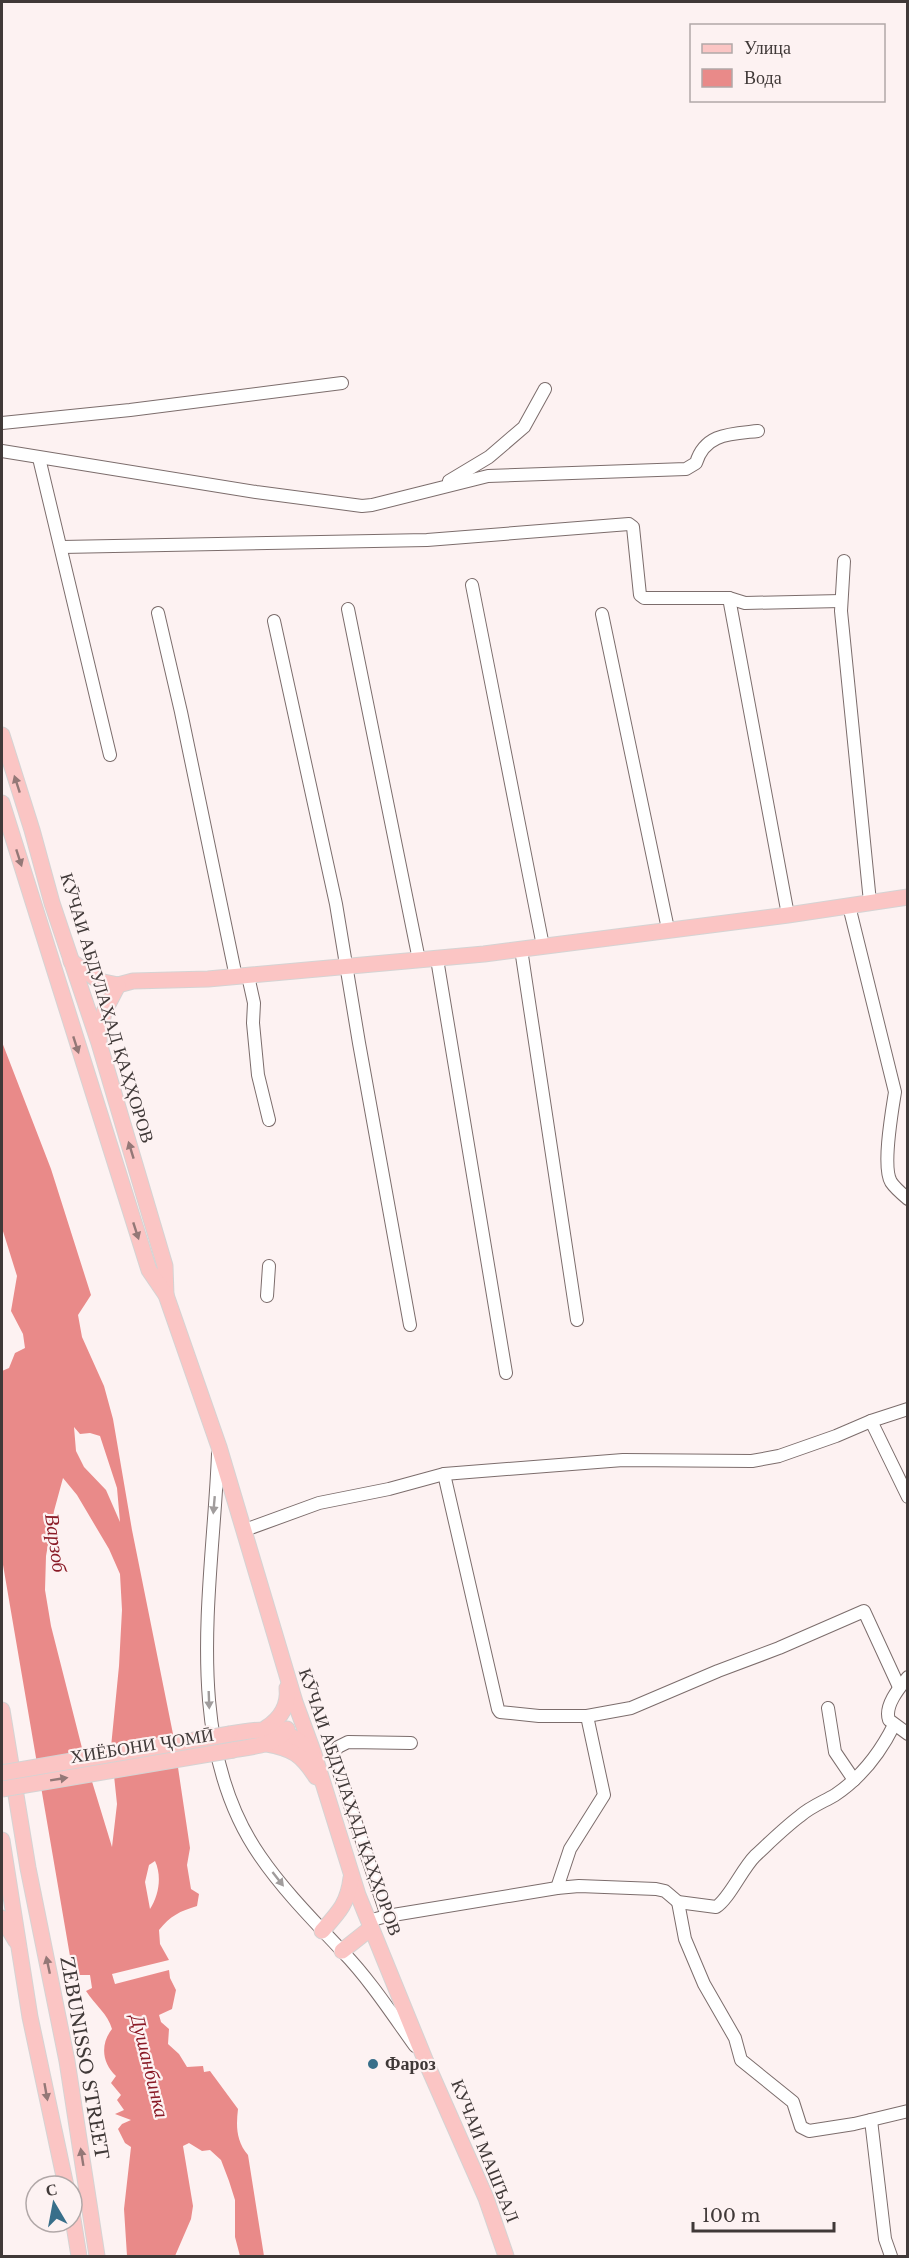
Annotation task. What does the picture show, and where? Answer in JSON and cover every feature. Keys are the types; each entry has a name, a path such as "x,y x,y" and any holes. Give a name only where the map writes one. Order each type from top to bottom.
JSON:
{"main road":[{"name":"КӮЧАИ АБДУЛАҲАД ҚАҲҲОРОВ","path":"2,735 71,961 99,1043 165,1266 166,1295"},
{"name":"КӮЧАИ АБДУЛАҲАД ҚАҲҲОРОВ","path":"2,803 149,1270 166,1295 219,1447 284,1668 352,1875 426,2062"},
{"path":"71,961 99,981 118,985 133,981 242,976 521,950 908,897"},
{"path":"99,1043 104,1012 118,985"},
{"path":"284,1668 288,1695 285,1708 266,1736 297,1753 310,1767 326,1794"},
{"path":"286,1732 291,1722 295,1702"},
{"name":"ZEBUNISSO STREET","path":"2,1710 28,1868 67,2061 97,2256"},
{"name":"ХИЁБОНИ ҶОМӢ","path":"2,1789 233,1750 266,1736 286,1732 314,1754"},
{"name":"ХИЁБОНИ ҶОМӢ","path":"2,1773 230,1734 266,1736"},
{"path":"2,1840 30,2017 64,2174"},
{"path":"322,1931 342,1909 349,1894 352,1875"},
{"path":"2,1918 21,1952"},
{"path":"342,1951 370,1924"},
{"path":"41,2063 56,2066 67,2061"},
{"name":"КУЧАИ МАШЪАЛ","path":"426,2062 486,2198 506,2256"},
{"path":"75,2234 79,2256"}],"street":[{"path":"2,423 130,410 342,383"},
{"path":"438,488 489,457 524,427 545,389"},
{"path":"2,451 256,492 362,506 488,476 686,469 696,463 703,447 716,439 724,435 758,431"},
{"path":"39,458 110,755"},
{"path":"62,547 427,540 629,524 633,527 642,597 729,598 745,603 841,601"},
{"path":"844,561 841,601 870,902"},
{"path":"472,585 543,946"},
{"path":"729,598 788,915"},
{"path":"348,609 420,960"},
{"path":"158,613 242,976 254,1003 253,1023 258,1075 269,1120"},
{"path":"602,614 668,929"},
{"path":"274,621 336,904 410,1325"},
{"path":"849,906 895,1092 888,1153 890,1181 908,1199"},
{"path":"521,950 577,1320"},
{"path":"437,959 506,1373"},
{"path":"267,1296 269,1266"},
{"path":"245,1530 319,1503 389,1489 444,1474 624,1460 752,1461 779,1456 908,1409"},
{"path":"870,1421 908,1497"},
{"name":"КӮЧАИ АБДУЛАҲАД ҚАҲҲОРОВ","path":"219,1447 209,1599 208,1670 210,1716 223,1779 239,1822 260,1856 393,2014 426,2062"},
{"path":"444,1474 500,1712 587,1716 631,1708 864,1611 899,1688"},
{"path":"908,1677 899,1688 887,1711 889,1720 908,1734"},
{"path":"828,1708 835,1752 854,1780"},
{"path":"557,1888 570,1849 586,1820 604,1795 587,1716"},
{"path":"370,1924 387,1916 579,1886 656,1889 665,1891 678,1902 716,1906 721,1903 733,1883 753,1858 799,1816 854,1780 877,1755 894,1725"},
{"path":"387,1916 333,1755 338,1747 348,1742 411,1743"},
{"path":"678,1902 685,1939 704,1984 735,2038 741,2060 793,2102 798,2122 804,2130 871,2120 908,2111"},
{"path":"871,2120 885,2239 891,2256"}],"water":[{"name":"Душанбинка","path":"2,1042 51,1169 91,1295 78,1315 82,1337 104,1386 113,1419 132,1530 173,1734 190,1848 187,1865 191,1889 199,1894 197,1906 176,1915 159,1930 160,1944 169,1960 112,1974 115,1984 169,1970 176,1990 172,2009 159,2015 161,2022 169,2029 168,2044 179,2054 187,2067 203,2066 204,2072 210,2071 238,2109 238,2133 241,2144 248,2155 264,2256 240,2256 235,2237 235,2200 221,2160 210,2150 202,2151 189,2143 183,2146 193,2206 191,2219 175,2256 127,2256 124,2209 131,2147 125,2143 118,2129 122,2124 131,2120 115,2114 124,2110 117,2100 121,2095 111,2083 116,2076 111,2071 104,2053 108,2035 112,2029 104,2014 86,1991 92,1988 90,1975 79,1975 71,1962 2,1559 2,1371 9,1368 15,1353 25,1348 23,1334 11,1311 17,1276 2,1228","holes":["74,1427 80,1434 90,1433 100,1436 117,1488 120,1522 106,1490 84,1467 76,1451","63,1478 77,1495 109,1549 120,1574 122,1610 111,1747 117,1804 112,1847 83,1752 51,1626 45,1590 46,1556","155,1861 159,1879 156,1898 150,1909 145,1882 149,1865"]}],"place":[{"name":"Фароз","path":"373,2064"}],"water label":[{"name":"Варзоб","path":"56,1543"}]}
